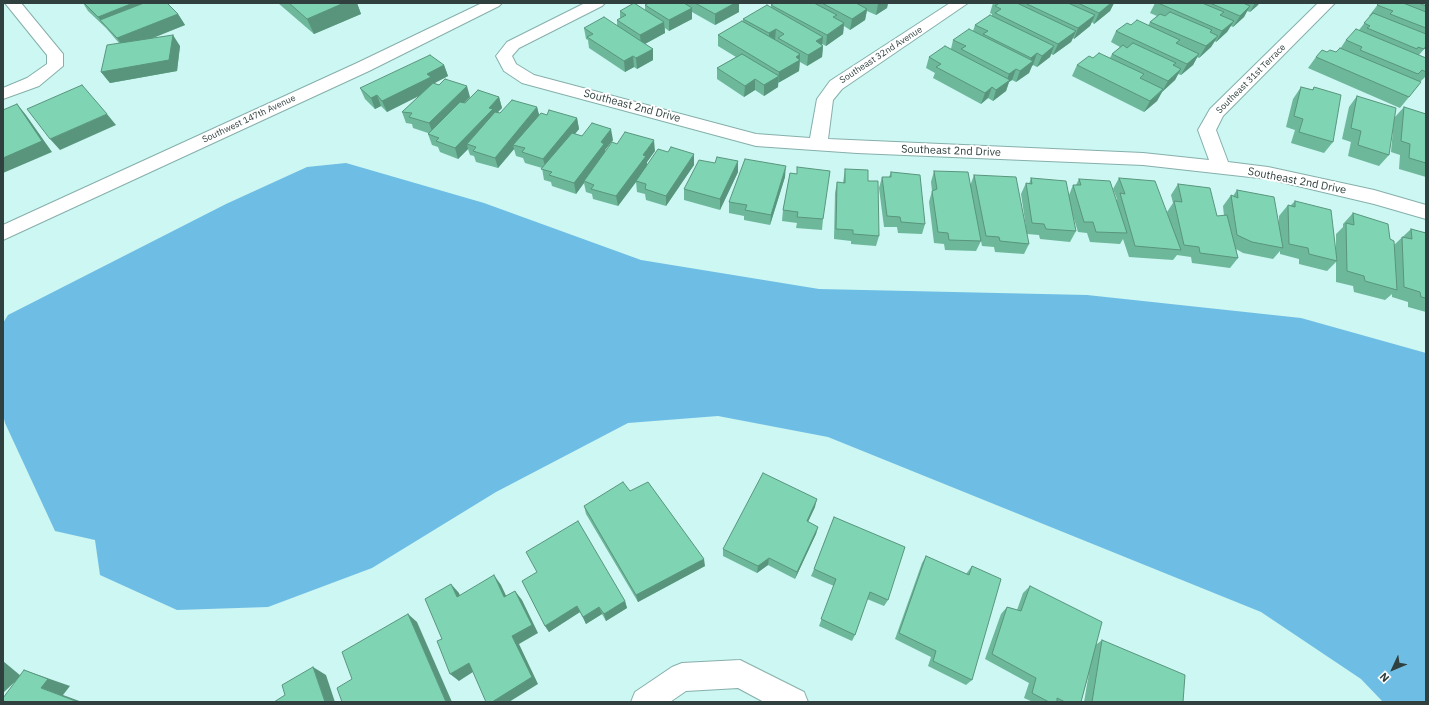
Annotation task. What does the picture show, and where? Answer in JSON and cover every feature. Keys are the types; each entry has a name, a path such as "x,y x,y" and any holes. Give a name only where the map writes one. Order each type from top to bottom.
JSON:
{"street":[{"path":"3,94 33,82 55,66 55,54 13,3"},
{"name":"Southwest 147th Avenue","path":"3,233 363,67 494,3"},
{"name":"Southeast 2nd Drive","path":"597,3 513,45 504,56 510,67 528,78 756,140 1143,159 1268,173 1374,197 1426,212"},
{"name":"Southeast 32nd Avenue","path":"818,144 824,99 836,85 960,3"},
{"name":"Southeast 31st Terrace","path":"1221,168 1207,130 1216,113 1327,3"},
{"path":"646,702 682,677 740,674 794,702"}],"water":[{"path":"346,163 484,203 641,260 819,289 1087,295 1301,318 1426,353 1426,702 1383,702 1361,679 1261,612 828,437 718,416 628,423 496,492 372,568 268,607 177,610 100,575 95,540 55,531 5,423 3,414 3,323 8,315 226,204 307,167"}],"building":[{"path":"84,3 133,3 98,17"},
{"path":"144,3 167,3 178,14 117,38 100,20"},
{"path":"289,3 344,3 307,19"},
{"path":"634,3 664,22 640,35 617,20 626,15 620,11"},
{"path":"649,3 684,3 692,8 669,20 645,5"},
{"path":"695,3 735,3 715,14"},
{"path":"774,3 814,3 837,15 833,17 844,23 827,35 771,5"},
{"path":"822,3 856,3 867,9 852,19"},
{"path":"995,3 1017,3 1076,31 1058,44 995,13 1001,9 995,6 998,4"},
{"path":"1068,3 1095,15 1078,28 1027,4"},
{"path":"1078,3 1111,3 1099,13"},
{"path":"1158,3 1202,3 1224,12 1220,15 1234,21 1222,31"},
{"path":"1210,3 1243,3 1250,6 1240,16"},
{"path":"1379,3 1403,3 1426,12 1426,28 1390,14 1393,11 1377,5"},
{"path":"1419,3 1426,3 1426,6"},
{"path":"767,5 823,37 816,41 823,46 808,55 778,38 784,34 776,29 769,33 743,19"},
{"path":"1170,12 1212,30 1210,32 1218,36 1206,46 1150,22 1160,14 1165,16"},
{"path":"1373,13 1426,34 1426,46 1424,49 1418,47 1417,49 1367,28 1370,26 1364,23"},
{"path":"990,15 1054,46 1042,56 1037,53 1031,58 983,34 988,31 975,25"},
{"path":"604,17 653,49 636,58 633,56 624,61 587,37 593,34 584,28"},
{"path":"1137,20 1180,40 1176,43 1199,54 1187,64 1116,31 1127,23 1131,25"},
{"path":"742,21 800,54 796,57 800,60 779,72 718,35"},
{"path":"969,29 1033,61 1020,71 1016,69 1009,74 961,49 966,46 953,40"},
{"path":"1356,29 1426,58 1426,72 1422,70 1418,74 1360,50 1362,47 1346,40"},
{"path":"173,35 169,60 101,72 107,45"},
{"path":"1133,43 1176,63 1173,65 1181,69 1168,81 1112,54 1123,45 1127,48"},
{"path":"945,46 1010,80 996,90 992,87 985,93 936,67 941,64 929,57"},
{"path":"1340,48 1421,82 1409,97 1316,57 1322,50 1327,52 1330,50 1336,52"},
{"path":"1099,53 1144,74 1140,78 1163,89 1150,101 1077,65 1089,56 1093,58"},
{"path":"742,54 779,76 764,85 755,79 745,86 717,68"},
{"path":"430,55 444,65 427,74 431,77 382,101 377,95 371,98 360,88"},
{"path":"445,79 467,86 429,123 409,117 412,113 402,112 433,83 439,85"},
{"path":"82,85 107,114 50,139 27,109"},
{"path":"1301,87 1313,90 1314,87 1341,95 1333,142 1299,132 1303,119 1294,116"},
{"path":"478,90 499,97 489,108 493,109 455,148 436,141 439,138 428,134 460,102 465,103"},
{"path":"1357,96 1396,108 1389,155 1358,145 1361,131 1351,128"},
{"path":"512,100 537,107 495,158 473,151 476,147 467,144 495,112 500,113"},
{"path":"17,104 42,141 3,158 3,110"},
{"path":"1404,107 1426,114 1426,163 1409,158 1410,144 1401,141"},
{"path":"549,110 577,118 543,159 522,152 525,148 513,145 541,113 547,115"},
{"path":"592,123 611,129 601,142 604,144 574,183 549,175 552,172 541,169 572,133 582,136"},
{"path":"625,132 654,140 643,155 646,156 616,196 591,189 594,185 584,181 612,142 617,144"},
{"path":"671,147 694,154 666,196 645,189 646,184 636,181 658,149 668,152"},
{"path":"717,157 738,161 720,199 684,189 699,160 715,163"},
{"path":"745,159 786,166 771,215 745,210 747,205 729,202"},
{"path":"797,167 830,171 823,219 797,217 798,212 783,210 790,173 797,174"},
{"path":"845,169 868,170 868,181 878,181 879,236 853,234 853,230 836,229 837,182 845,183"},
{"path":"934,171 968,172 981,241 949,240 948,233 938,232 932,191 937,189"},
{"path":"891,172 920,175 925,224 901,222 900,217 887,216 882,177 891,177"},
{"path":"974,175 1016,177 1029,244 1000,241 999,237 986,236"},
{"path":"1031,178 1066,181 1076,231 1046,229 1044,224 1032,223 1026,183 1032,184"},
{"path":"1119,178 1155,181 1181,250 1135,246 1120,193 1125,194"},
{"path":"1079,179 1110,181 1127,233 1096,232 1093,222 1084,222 1073,185 1081,185"},
{"path":"1178,184 1210,188 1217,216 1227,215 1238,258 1200,253 1199,247 1184,245 1174,201 1182,202"},
{"path":"1237,190 1274,197 1283,248 1252,242 1237,235 1231,195 1238,198"},
{"path":"1295,201 1331,210 1337,261 1309,254 1308,248 1289,244 1288,205 1295,207"},
{"path":"1353,213 1388,224 1390,239 1394,241 1397,290 1365,281 1364,276 1347,271 1346,223 1354,225"},
{"path":"1411,229 1426,233 1426,298 1421,297 1420,292 1404,287 1402,237 1412,239"},
{"path":"763,473 817,499 807,521 818,527 797,572 769,558 758,566 723,549"},
{"path":"623,482 630,491 648,482 704,559 636,595 584,506"},
{"path":"834,517 905,547 888,600 870,592 855,635 821,619 836,579 814,569"},
{"path":"578,521 625,601 604,614 599,607 583,617 577,606 545,626 522,581 537,572 526,552"},
{"path":"926,556 969,575 972,566 1001,579 972,680 933,661 936,651 899,633"},
{"path":"494,575 504,597 515,591 532,625 512,636 532,677 492,702 486,702 469,663 450,674 437,641 442,639 425,599 451,584 457,597"},
{"path":"1030,586 1102,622 1081,702 1065,702 1057,698 1057,702 1049,702 1032,693 1036,678 992,654 1007,607 1021,611"},
{"path":"408,614 446,702 342,702 337,688 352,679 342,652"},
{"path":"1102,640 1185,675 1183,702 1092,702"},
{"path":"313,667 325,702 274,702 285,695 282,685"},
{"path":"24,670 48,679 41,688 78,702 3,702 3,698"}]}
